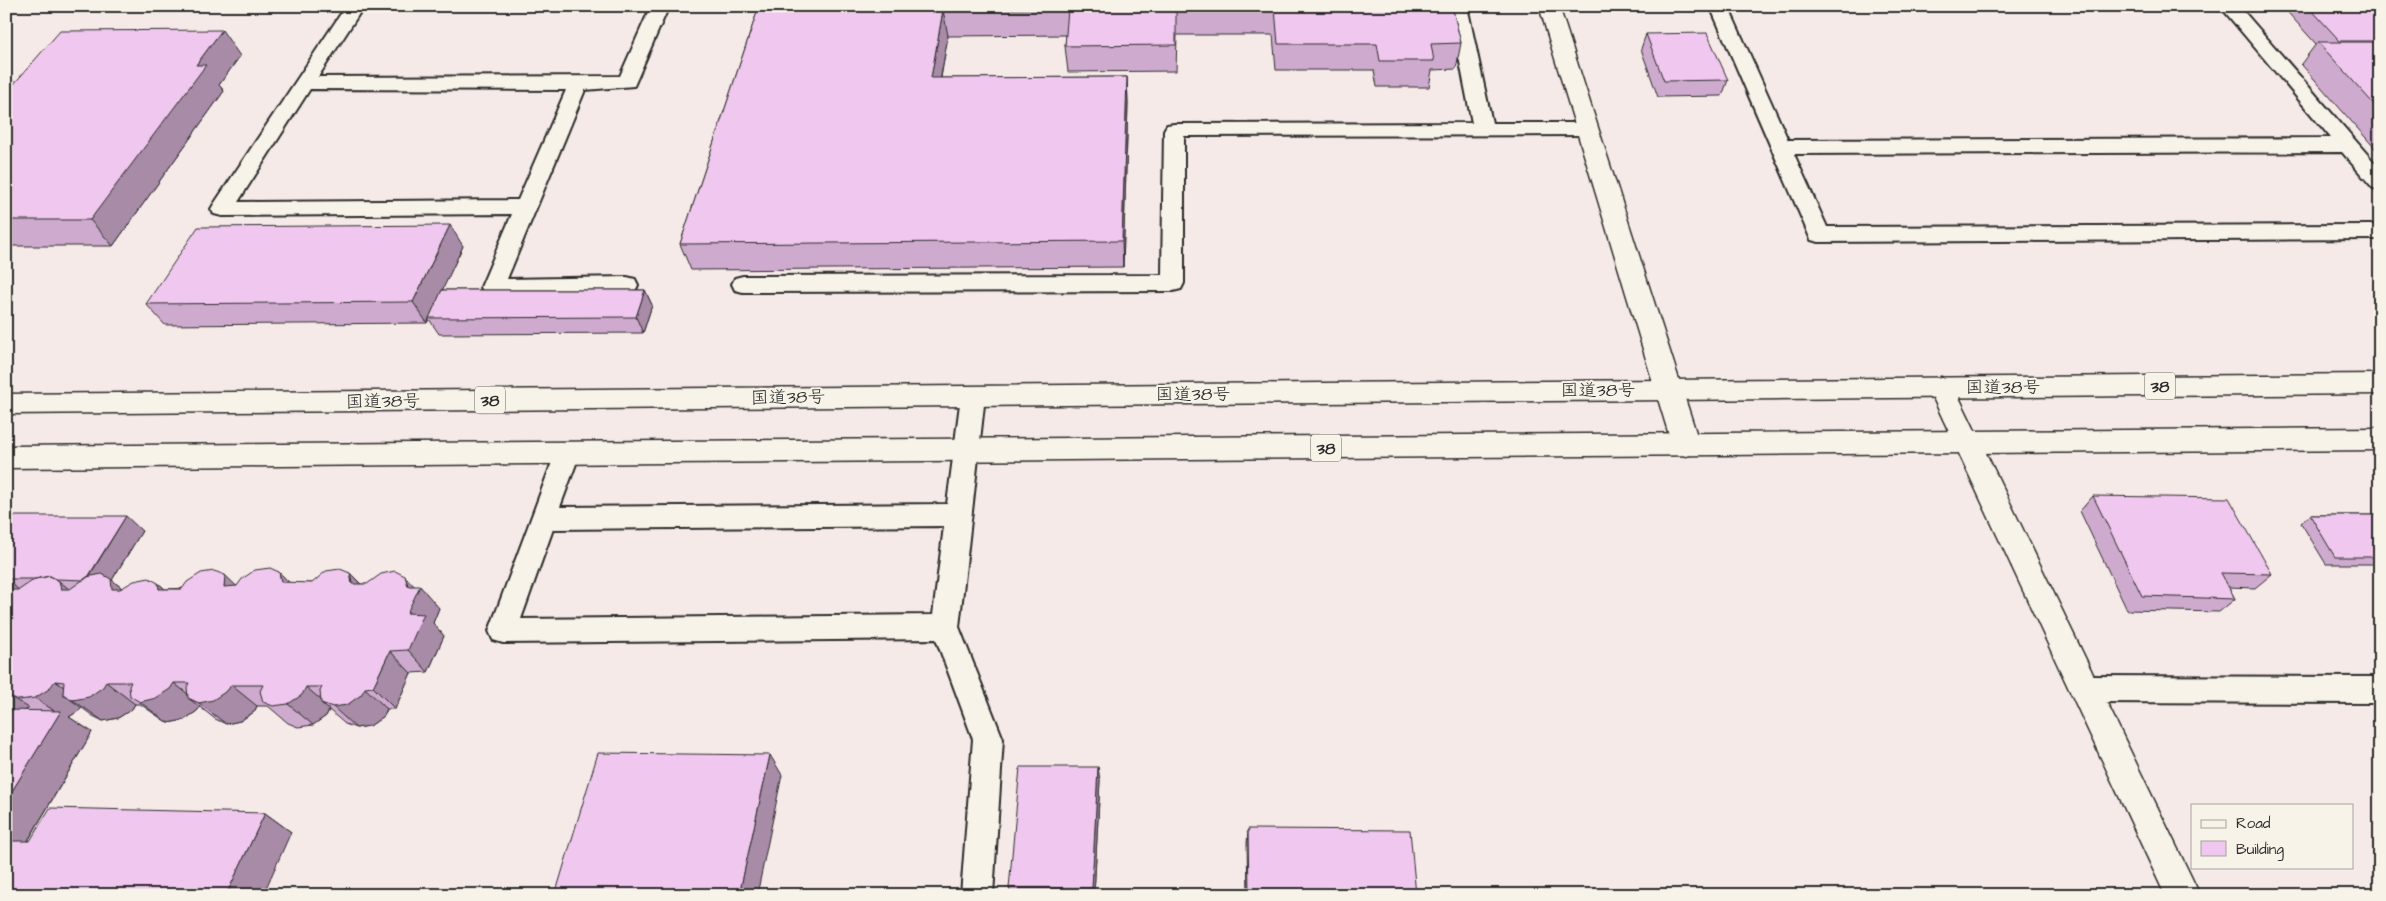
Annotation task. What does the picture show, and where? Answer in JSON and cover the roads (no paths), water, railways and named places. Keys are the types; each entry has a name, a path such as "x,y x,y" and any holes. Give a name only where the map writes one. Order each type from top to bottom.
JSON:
{"main road":[{"path":"1549,6 1667,390 1686,445"},
{"name":"国道38号","path":"6,404 2380,384"},
{"path":"1941,387 2183,895"},
{"name":"38","path":"6,457 2380,440"}],"lane":[{"path":"355,6 222,209 526,206"},
{"path":"304,83 578,84 628,82 660,6"},
{"path":"1458,6 1483,130"},
{"path":"1719,6 1820,235 2380,232"},
{"path":"2229,6 2380,183"},
{"path":"578,84 492,287 627,285"},
{"path":"743,284 1173,283 1174,130 1587,129"},
{"path":"1781,147 2348,145"},
{"path":"973,396 945,627 988,739 977,895"},
{"path":"566,453 503,631 945,627"},
{"path":"544,518 958,515"},
{"path":"2085,689 2380,690"}]}
